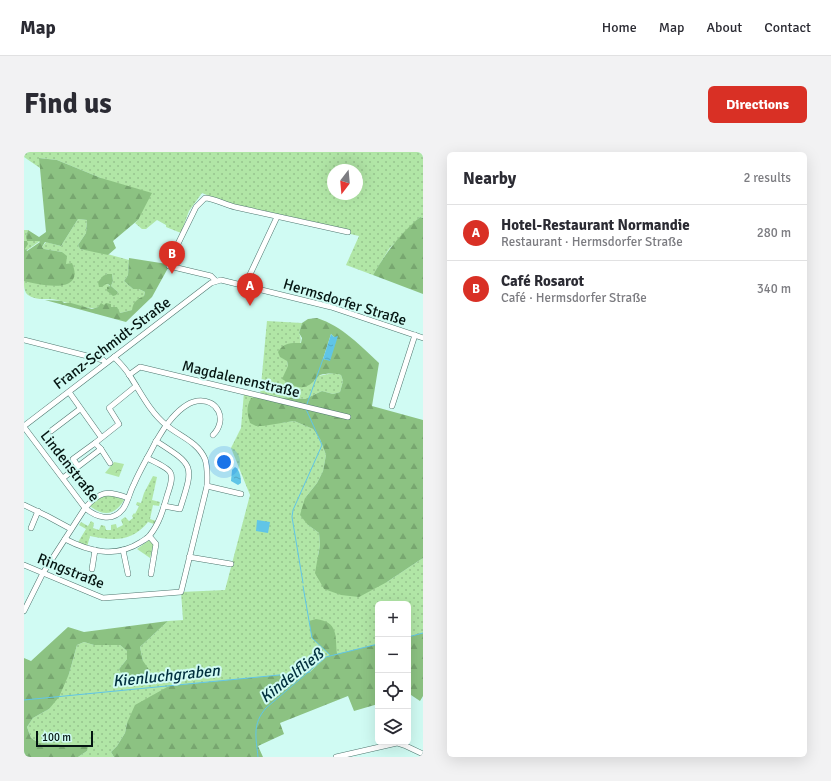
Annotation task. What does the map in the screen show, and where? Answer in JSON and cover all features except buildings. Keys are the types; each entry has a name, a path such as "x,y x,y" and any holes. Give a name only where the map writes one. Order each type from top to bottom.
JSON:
{"street":[{"name":"Hermsdorfer Straße","path":"277,217 224,205 213,199 205,198 196,207 171,258 169,266 211,276 216,281 223,280 331,307 423,338"},
{"path":"245,285 277,217 348,232"},
{"name":"Franz-Schmidt-Straße","path":"24,426 211,283 216,281"},
{"path":"392,406 415,335"},
{"path":"24,340 103,360 106,363"},
{"path":"114,357 129,374 152,412 166,425 199,449 205,459 207,471 206,486 189,557 231,564"},
{"name":"Magdalenenstraße","path":"129,374 140,367 348,417"},
{"path":"78,466 73,460 119,424 109,408 136,386"},
{"path":"69,392 101,437"},
{"name":"Lindenstraße","path":"24,426 85,508 94,514 104,517 113,515 122,509 156,442 166,425 176,413 188,404 197,401 209,403 216,408 220,415 221,422 218,430 213,434"},
{"path":"51,431 80,409"},
{"path":"156,442 182,458 186,463 190,478 180,509 164,506"},
{"path":"95,443 110,463"},
{"path":"63,478 100,450"},
{"path":"65,539 76,544 105,552 124,550 137,545 150,537 164,506 172,477 169,470 147,458"},
{"path":"206,486 241,494"},
{"path":"24,611 43,573 85,508 92,500 105,493 115,493 128,498"},
{"path":"24,505 71,529"},
{"path":"31,528 38,511"},
{"path":"150,537 156,544 151,574"},
{"path":"92,569 95,550"},
{"path":"124,550 128,574"},
{"name":"Ringstraße","path":"24,565 103,598 181,592 189,557"},
{"path":"336,757 397,743 423,754"}],"green space":[{"path":"24,152 423,152 423,218 420,217 389,249 373,275 346,265 359,236 235,207 202,193 189,211 181,233 166,227 166,225 157,220 146,229 142,229 135,223 138,220 101,178 57,160 40,158 40,168 24,157"},
{"path":"39,158 57,160 101,178 152,193 138,220 113,241 116,248 108,255 80,249 78,245 86,233 87,220 78,219 61,246 45,242 42,247 44,249 62,252 67,256 66,264 72,263 75,273 73,280 67,284 50,286 24,281 24,241 27,241 26,236 28,230 39,237 46,232","holes":["27,241 40,242 27,251 25,249 28,244"]},
{"path":"420,217 423,218 423,294 373,275 383,258 394,244"},
{"path":"78,219 87,220 86,233 78,245 80,249 100,252 129,260 128,275 124,281 133,289 139,289 145,292 144,296 132,310 120,313 108,306 88,308 57,300 36,298 28,295 25,291 24,281 71,281 74,271 66,264 62,252 44,249 42,247 46,242 61,246","holes":["107,274 112,274 113,281 111,286 118,292 111,294 109,292 109,285 100,280"]},
{"path":"24,230 28,230 26,236 40,241 26,251 27,241 24,241"},
{"path":"129,258 167,264 168,268 152,297 126,322 45,300 62,301 64,303 71,303 92,309 98,307 101,303 104,305 106,303 111,304 111,307 117,307 120,313 132,310 134,303 144,296 145,292 139,289 133,289 124,281 128,275"},
{"path":"107,274 112,274 113,281 111,286 118,292 116,295 113,296 107,291 107,287 110,286 108,284 99,287 98,282"},
{"path":"317,318 335,326 351,337 379,363 372,406 423,420 423,558 387,582 359,597 341,595 324,589 315,573 320,545 319,533 308,525 300,515 305,498 317,483 323,471 326,455 320,439 313,429 294,421 256,426 250,423 248,416 248,405 251,398 275,397 305,399 322,391 333,394 340,392 343,381 341,375 339,374 320,375 305,387 294,386 282,379 288,366 287,361 280,357 278,352 285,345 291,343 301,343 302,338 299,333 302,323 308,319","holes":["331,334 334,337 330,360 323,359"]},
{"path":"267,321 302,323 299,333 301,341 300,345 287,361 288,366 314,381 318,376 334,373 341,375 343,381 340,392 333,394 322,391 305,399 275,397 251,398 280,423 294,421 313,429 320,439 326,455 323,471 317,483 305,498 308,525 319,533 320,545 318,555 387,582 423,558 423,633 411,636 411,601 375,601 375,645 326,657 310,672 169,686 127,723 125,733 117,746 111,752 114,757 78,757 87,751 87,747 69,747 58,744 39,743 31,738 27,727 33,718 49,709 69,674 77,645 84,642 94,645 120,645 127,651 127,659 119,669 124,680 143,661 140,647 168,621 183,620 181,592 225,590 250,495 231,448 241,428 244,392 260,396"},
{"path":"114,462 124,464 119,477 105,473"},
{"path":"153,476 157,477 152,500 160,502 159,506 153,505 150,519 156,521 154,524 148,522 142,529 129,537 107,539 90,536 87,547 77,544 86,529 79,525 81,522 88,526 91,521 94,523 93,528 99,530 101,525 105,526 106,530 111,530 111,525 116,524 117,528 123,525 121,520 125,517 129,521 133,518 132,516 134,513 135,514 139,506 136,505 137,502 141,503 144,493"},
{"path":"106,495 115,496 124,500 117,509 109,513 100,512 90,506 94,501"},
{"path":"149,540 154,544 150,558 137,549"},
{"path":"316,619 329,623 336,636 337,654 375,645 375,705 354,711 348,696 280,723 284,734 258,746 263,757 114,757 111,752 117,746 125,733 127,723 135,705 169,686 310,672 330,655 312,638 309,621"},
{"path":"168,621 140,647 143,661 150,671 146,680 135,686 124,680 119,669 127,659 127,651 120,645 94,645 84,642 77,645 69,674 59,697 49,709 33,718 27,727 31,738 39,743 58,744 69,747 88,746 87,751 78,757 24,757 24,658 31,661 68,627 84,632"},
{"path":"423,633 423,696 420,701 411,695 411,636"}],"water":[{"path":"331,334 334,337 338,336 330,361 323,359"},
{"path":"235,467 238,470 241,483 238,485 231,481 232,470"},
{"path":"257,520 270,522 268,533 256,531"}],"waterway":[{"path":"307,404 323,359"},
{"path":"303,583 292,517 293,510 322,445 306,409"},
{"path":"303,586 312,638 330,655"},
{"name":"Kindelfließ","path":"411,636 423,633"},
{"name":"Kindelfließ","path":"258,757 256,731 259,720 266,708 326,657 375,645"},
{"name":"Kienluchgraben","path":"24,700 310,672"}],"place":[{"name":"Café Rosarot","path":"172,274"},
{"name":"Hotel-Restaurant Normandie","path":"250,306"}]}
